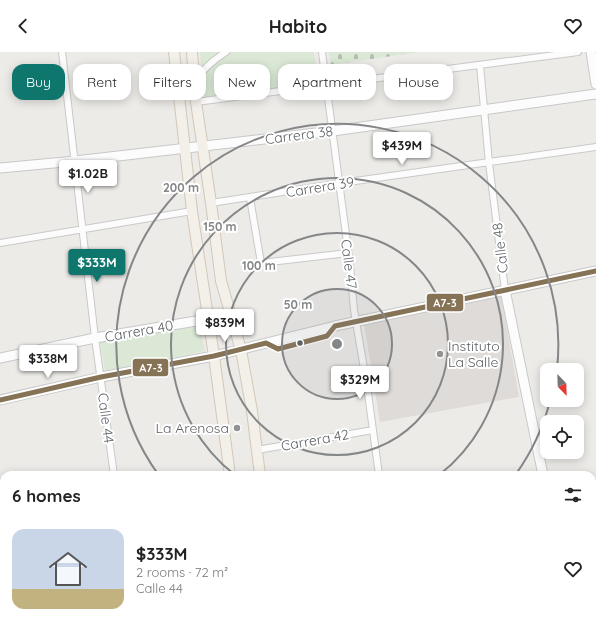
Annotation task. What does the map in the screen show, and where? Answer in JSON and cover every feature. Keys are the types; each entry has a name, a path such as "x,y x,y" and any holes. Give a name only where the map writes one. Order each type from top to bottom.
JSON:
{"main road":[{"path":"174,52 192,211 229,471"},
{"path":"192,52 193,64"},
{"path":"196,102 221,281 241,350 252,411 260,471"}],"street":[{"name":"Calle 44","path":"62,52 95,338 113,471"},
{"path":"206,67 226,52"},
{"name":"Calle 47","path":"322,52 324,64"},
{"path":"376,79 578,52"},
{"path":"591,52 596,84"},
{"name":"Calle 48","path":"480,65 489,162 505,290 542,471"},
{"path":"196,102 278,91"},
{"name":"Carrera 38","path":"0,168 75,161 333,131 596,94"},
{"name":"Calle 47","path":"329,100 356,322 379,471"},
{"name":"Carrera 39","path":"211,203 596,147"},
{"path":"250,198 261,263 348,253"},
{"path":"0,243 192,211"},
{"path":"0,400 101,377 214,356 335,326 596,271"},
{"name":"Carrera 40","path":"0,358 95,338 208,319"},
{"name":"Carrera 42","path":"257,450 373,430"}],"shaded area":[{"name":"Instituto La Salle","path":"501,295 519,397 380,422 364,324"}],"green space":[{"path":"200,52 314,52 316,64 278,64 278,88 270,89 270,64 214,64 214,97 206,98 206,64 201,64"},
{"path":"329,52 419,52 338,64 331,64"},
{"path":"199,323 205,351 105,371 100,341"}],"transit line":[{"name":"A7-3","path":"0,400 101,377 214,356 266,343 278,349 327,336 335,326 596,271"}],"place":[{"name":"Instituto La Salle","path":"440,354"},
{"name":"La Arenosa","path":"237,428"}]}
